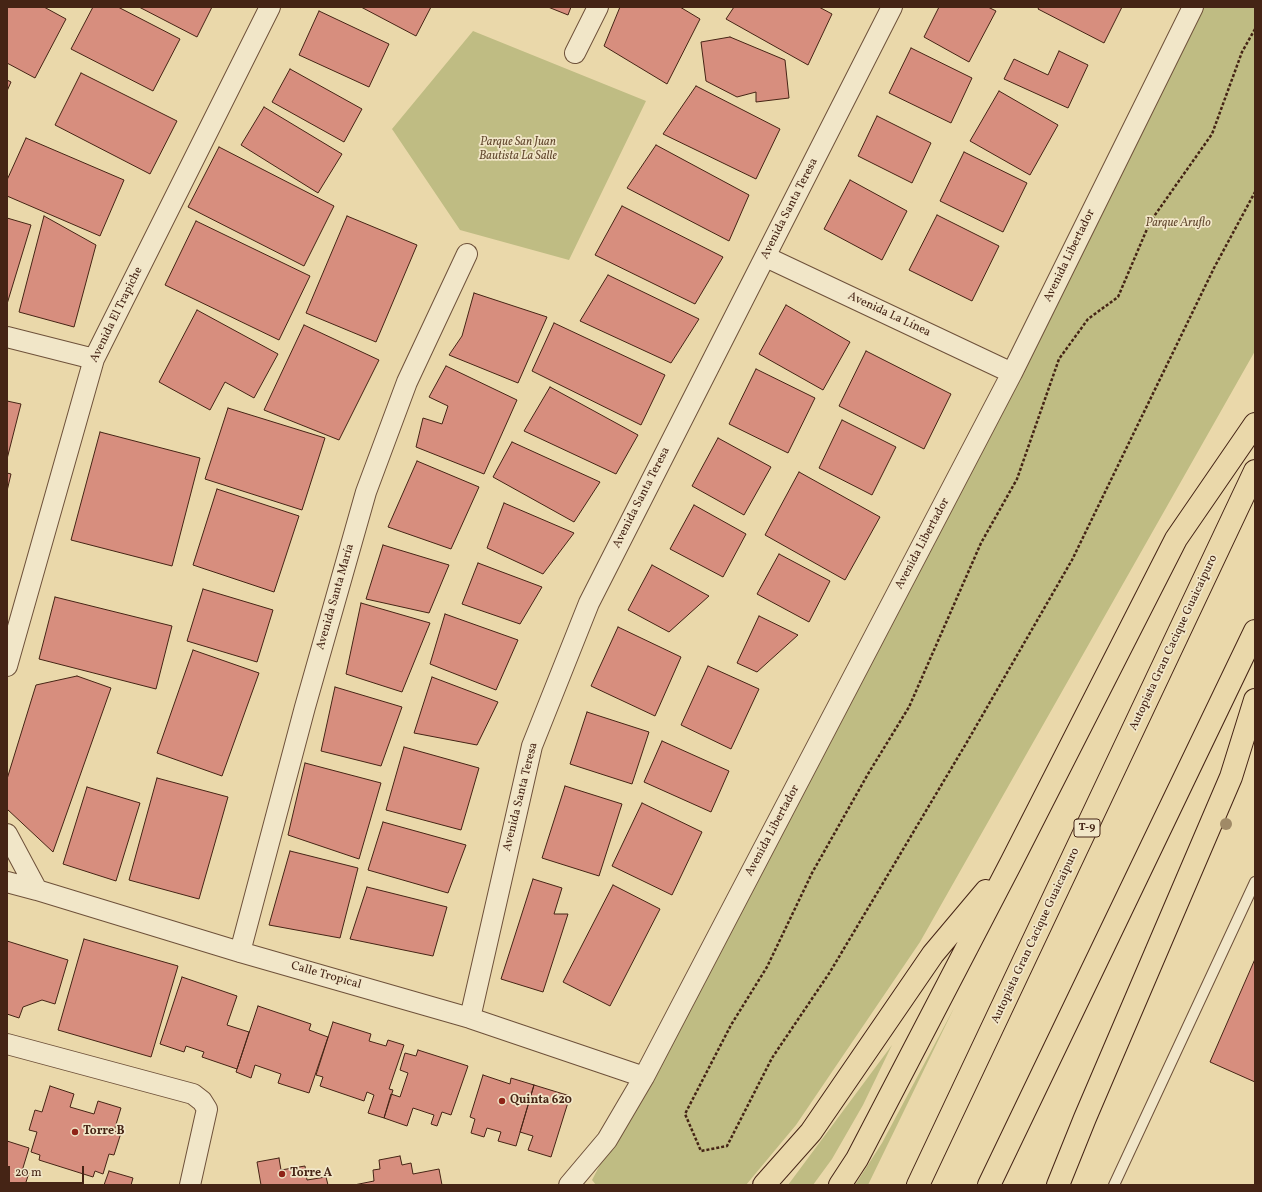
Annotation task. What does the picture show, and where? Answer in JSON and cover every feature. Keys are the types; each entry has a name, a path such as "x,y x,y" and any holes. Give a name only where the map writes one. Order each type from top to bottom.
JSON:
{"highway":[{"path":"840,1185 858,1158 1012,861 1176,539 1255,424"},
{"name":"Autopista Gran Cacique Guaicaipuro","path":"918,1185 1255,471"},
{"path":"989,1185 1255,631"},
{"path":"1058,1185 1085,1118 1231,777 1255,700"},
{"path":"764,1185 810,1132 933,954 1012,861"}],"street":[{"name":"Avenida El Trapiche","path":"7,666 94,359 270,7"},
{"path":"575,53 598,7"},
{"name":"Avenida Santa Teresa","path":"470,1018 532,746 589,603 892,7"},
{"name":"Avenida Libertador","path":"569,1185 607,1140 644,1077 1012,373 1193,7"},
{"name":"Avenida Santa María","path":"240,952 303,714 366,492 407,382 468,254"},
{"name":"Avenida La Línea","path":"766,257 1012,373"},
{"path":"7,337 94,359"},
{"path":"7,834 37,890"},
{"name":"Calle Tropical","path":"7,882 240,952 470,1018 644,1077"},
{"path":"7,1044 193,1094 202,1101 207,1109 190,1185"}],"lane":[{"path":"1114,1185 1255,882"}],"path":[{"path":"1255,29 1242,52 1212,134 1150,222 1118,297 1088,319 1059,359 1017,479 981,543 909,707 868,774 816,866 767,967 731,1025 685,1114 701,1151 727,1146 772,1058 830,972 967,742 1072,560 1214,268 1255,192"}],"green space":[{"name":"Parque Aruflo","path":"1204,7 1255,7 1255,351 920,942 796,1125 746,1185 596,1185 592,1180"},
{"name":"Parque San Juan Bautista La Salle","path":"473,31 646,101 569,260 460,230 392,129"},
{"path":"954,1008 868,1185 855,1185 882,1143"},
{"path":"892,1045 863,1105 832,1159 813,1185 788,1185"}],"building":[{"path":"7,7 44,7 66,19 35,78 7,63"},
{"path":"93,7 118,7 180,39 153,91 71,49"},
{"path":"139,7 212,7 197,37"},
{"path":"361,7 431,7 416,36"},
{"path":"548,7 571,7 568,15"},
{"path":"620,7 680,7 700,19 667,84 604,46"},
{"path":"734,7 819,7 832,14 808,65 726,19"},
{"path":"939,7 988,7 996,11 969,62 924,37"},
{"path":"1039,7 1122,7 1104,43 1038,9"},
{"path":"319,11 389,44 369,87 299,55"},
{"path":"730,37 785,60 789,98 756,102 756,92 737,97 706,81 701,42"},
{"path":"911,48 972,78 951,123 889,93"},
{"path":"1059,51 1088,65 1068,108 1004,79 1014,59 1048,75"},
{"path":"290,69 362,109 344,142 272,102"},
{"path":"81,73 177,121 150,174 55,125"},
{"path":"7,80 11,82 7,91"},
{"path":"696,86 780,129 756,179 663,134"},
{"path":"999,91 1058,125 1030,175 970,141"},
{"path":"264,107 342,154 318,193 241,145"},
{"path":"877,116 931,143 912,183 858,156"},
{"path":"26,138 124,180 100,236 7,196 7,180"},
{"path":"656,145 749,195 729,241 627,188"},
{"path":"219,147 334,206 304,266 188,207"},
{"path":"964,152 1027,183 1003,232 940,201"},
{"path":"850,180 907,211 882,260 824,229"},
{"path":"622,206 723,257 695,304 595,255"},
{"path":"937,215 999,246 972,301 909,270"},
{"path":"44,216 96,245 74,327 19,312"},
{"path":"347,216 417,245 376,342 306,313"},
{"path":"7,218 31,225 7,304"},
{"path":"196,221 310,276 279,340 165,285"},
{"path":"608,275 699,319 671,363 580,321"},
{"path":"474,293 547,317 518,383 449,355 462,336"},
{"path":"786,305 850,342 823,390 759,354"},
{"path":"197,310 278,354 254,398 225,382 210,410 159,382"},
{"path":"554,323 665,375 641,425 532,371"},
{"path":"304,325 379,360 339,440 264,410"},
{"path":"866,351 951,394 924,449 839,406"},
{"path":"446,366 517,400 484,474 416,447 423,418 442,424 448,406 429,397"},
{"path":"756,369 815,398 788,453 729,424"},
{"path":"550,387 638,435 616,474 524,431"},
{"path":"7,401 21,404 7,459"},
{"path":"228,408 325,438 302,510 205,479"},
{"path":"842,420 896,447 872,495 819,468"},
{"path":"100,432 200,458 172,566 71,540"},
{"path":"718,438 771,467 744,515 692,486"},
{"path":"512,442 600,482 574,522 493,477"},
{"path":"417,461 479,487 451,549 388,527"},
{"path":"799,472 880,517 845,580 765,535"},
{"path":"7,473 11,474 7,491"},
{"path":"217,489 299,516 274,592 193,565"},
{"path":"504,503 574,533 543,574 487,548"},
{"path":"694,505 746,534 723,577 670,549"},
{"path":"383,545 449,565 429,613 366,599"},
{"path":"779,554 830,581 809,622 757,594"},
{"path":"478,563 542,587 520,624 462,604"},
{"path":"652,565 709,596 669,632 628,610"},
{"path":"203,589 273,610 257,662 187,641"},
{"path":"55,597 172,626 156,689 39,659"},
{"path":"361,603 430,623 402,692 346,674"},
{"path":"445,614 518,640 496,690 430,664"},
{"path":"759,616 798,635 757,672 737,663"},
{"path":"618,627 681,657 655,716 591,686"},
{"path":"193,650 259,673 222,776 157,753"},
{"path":"708,666 759,689 731,749 681,725"},
{"path":"77,676 111,688 53,852 7,809 7,779 36,685"},
{"path":"432,677 498,702 477,745 414,733"},
{"path":"335,687 402,707 381,766 321,751"},
{"path":"587,712 649,732 632,784 570,764"},
{"path":"662,741 729,771 711,812 644,782"},
{"path":"404,747 479,768 461,830 386,810"},
{"path":"305,763 381,783 359,859 288,835"},
{"path":"157,778 228,797 199,899 129,880"},
{"path":"565,786 622,804 599,876 542,858"},
{"path":"87,787 140,803 116,881 63,864"},
{"path":"642,803 702,832 672,895 612,866"},
{"path":"383,822 466,845 448,893 368,870"},
{"path":"290,851 358,868 340,938 269,925"},
{"path":"533,879 562,888 554,914 568,914 543,992 501,979"},
{"path":"613,885 660,909 610,1006 563,982"},
{"path":"367,887 447,907 433,956 350,939"},
{"path":"84,939 178,966 151,1057 58,1030"},
{"path":"7,941 68,960 55,1004 42,1000 23,1007 19,1018 7,1014"},
{"path":"1255,959 1255,1082 1210,1062"},
{"path":"182,977 237,996 227,1025 249,1032 237,1069 202,1057 204,1052 186,1046 184,1052 160,1044"},
{"path":"258,1006 311,1024 309,1030 328,1037 309,1093 278,1083 281,1074 255,1065 251,1078 236,1072"},
{"path":"333,1022 371,1034 369,1041 386,1046 388,1040 404,1045 389,1089 393,1090 384,1118 368,1113 374,1095 367,1092 364,1101 320,1086 323,1077 316,1075"},
{"path":"418,1050 468,1066 451,1115 442,1112 437,1126 431,1124 434,1115 413,1108 407,1126 384,1118 391,1094 400,1097 408,1073 400,1070 405,1053 416,1056"},
{"name":"Quinta 620","path":"483,1075 510,1084 511,1078 534,1085 516,1146 498,1141 501,1132 487,1128 484,1137 471,1133 475,1119 470,1117"},
{"path":"534,1085 570,1096 551,1157 528,1150 533,1136 520,1132"},
{"name":"Torre B","path":"50,1086 74,1094 70,1107 94,1114 98,1101 121,1108 114,1131 121,1133 114,1155 109,1154 103,1174 95,1171 93,1177 39,1160 40,1155 31,1152 37,1132 29,1130 35,1110 42,1112"},
{"path":"7,1141 29,1148 22,1171 29,1173 25,1185 7,1185"},
{"path":"400,1156 402,1165 411,1163 413,1174 439,1169 442,1185 354,1185 374,1181 373,1170 380,1169 379,1160"},
{"name":"Torre A","path":"279,1158 281,1170 305,1166 307,1180 326,1177 328,1185 261,1185 257,1162"},
{"path":"109,1171 133,1178 131,1185 104,1185"}],"place":[{"name":"Quinta 620","path":"502,1101"},
{"name":"Torre B","path":"75,1132"},
{"name":"Torre A","path":"282,1174"}]}
